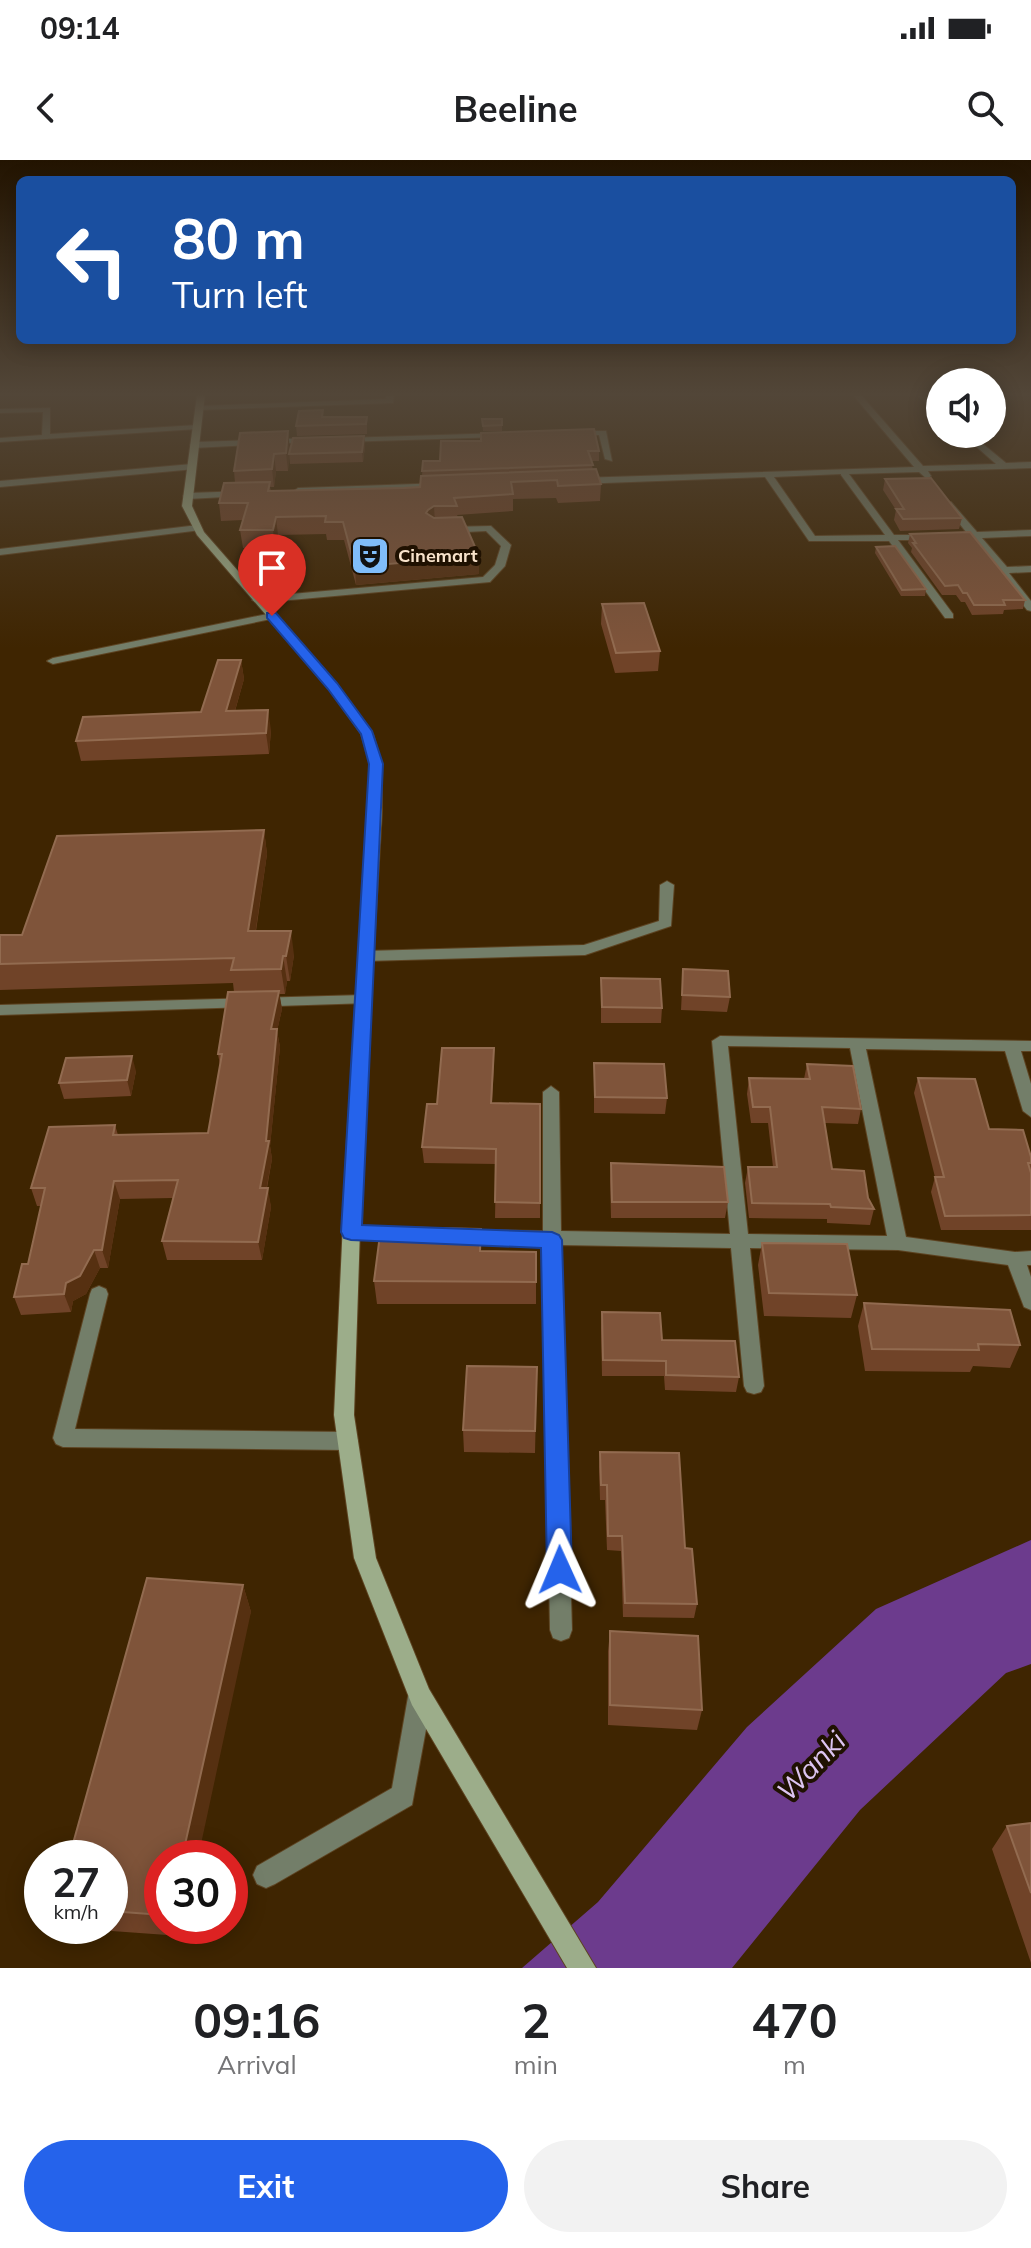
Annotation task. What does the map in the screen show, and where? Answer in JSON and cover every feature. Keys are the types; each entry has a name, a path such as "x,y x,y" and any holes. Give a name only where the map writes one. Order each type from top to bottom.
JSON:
{"street":[{"path":"0,484 52,479"},
{"path":"190,479 187,506 198,528 333,686 367,734 376,764 344,1415 365,1558 420,1697 582,1968"},
{"path":"564,481 619,479"},
{"path":"771,479 812,539 1031,533"},
{"path":"849,479 949,616"},
{"path":"282,492 454,485"},
{"path":"939,491 1031,608"},
{"path":"188,496 251,493"},
{"path":"0,552 198,528"},
{"path":"257,600 486,580 500,566 506,545 488,528 435,530"},
{"path":"1004,570 1031,569"},
{"path":"53,661 272,616"},
{"path":"366,956 585,950 666,923 667,885"},
{"path":"0,1010 364,1000"},
{"path":"754,1386 720,1041 1031,1046"},
{"path":"857,1044 898,1243"},
{"path":"1012,1047 1031,1111"},
{"path":"551,1092 561,1630"},
{"path":"351,1232 413,1235"},
{"path":"444,1236 738,1243 898,1243 1023,1259 1031,1302"},
{"path":"99,1294 63,1438 348,1441"},
{"path":"266,1875 403,1796 420,1697"}],"water":[{"name":"Wanki","path":"1031,1540 1031,1664 1006,1673 860,1810 732,1968 522,1968 598,1902 747,1727 876,1609"}],"building":[{"path":"421,479 599,479 601,484 558,486 557,480 511,482 513,494 454,498 457,506 434,506 426,513 434,518 462,517 479,556 355,567 343,522 325,522 326,516 276,517 273,530 240,530 248,503 219,503 224,483 270,482 268,491 420,487"},
{"path":"885,479 932,479 962,518 903,519 896,509 904,509"},
{"path":"970,532 1025,600 1003,600 1005,605 974,605 958,585 945,586 913,543 916,543 910,534"},
{"path":"895,546 926,589 902,590 876,547"},
{"path":"644,603 660,651 616,653 602,604"},
{"path":"218,660 241,660 226,711 268,710 266,733 76,741 83,717 201,712"},
{"path":"264,830 248,931 291,931 281,969 231,970 234,958 0,964 0,935 22,935 57,836"},
{"path":"683,969 728,971 730,997 682,995"},
{"path":"601,978 660,979 662,1008 602,1007"},
{"path":"279,991 271,1029 277,1029 266,1141 269,1141 260,1188 268,1188 258,1242 162,1241 178,1180 114,1181 102,1250 94,1250 80,1276 66,1283 64,1294 14,1297 22,1264 28,1264 45,1188 31,1188 49,1127 115,1125 113,1135 208,1133 222,1054 218,1054 228,992"},
{"path":"442,1048 494,1048 491,1103 540,1104 540,1203 495,1202 496,1149 422,1147 427,1104 437,1104"},
{"path":"132,1056 127,1080 59,1083 66,1058"},
{"path":"594,1063 664,1064 667,1098 595,1097"},
{"path":"807,1064 853,1066 861,1109 822,1107 832,1169 864,1171 868,1198 874,1209 831,1207 830,1204 752,1203 748,1167 777,1167 770,1107 753,1107 749,1078 810,1079"},
{"path":"918,1078 975,1079 989,1129 1023,1130 1031,1157 1031,1163 1028,1163 1031,1173 1031,1215 945,1216 935,1177 944,1177"},
{"path":"611,1163 724,1167 728,1202 612,1202"},
{"path":"381,1227 481,1229 480,1251 536,1252 536,1282 374,1281"},
{"path":"762,1243 847,1244 857,1295 769,1293"},
{"path":"864,1303 1010,1310 1020,1345 978,1344 979,1350 872,1349"},
{"path":"602,1312 660,1313 662,1340 735,1341 739,1377 666,1375 666,1361 603,1360"},
{"path":"467,1366 537,1367 535,1431 463,1430"},
{"path":"600,1452 679,1453 685,1548 692,1549 697,1604 625,1603 622,1536 608,1536 607,1485 601,1485"},
{"path":"147,1578 243,1585 186,1840 144,1840 144,1914 128,1912 128,1840 74,1840"},
{"path":"610,1631 698,1636 702,1710 610,1705"},
{"path":"1031,1823 1031,1893 1007,1826"}],"place":[{"name":"Cinemart","path":"370,556"}],"route":[{"path":"272,616 333,686 367,734 376,764 376,811 351,1232 552,1240 560,1570"}]}
